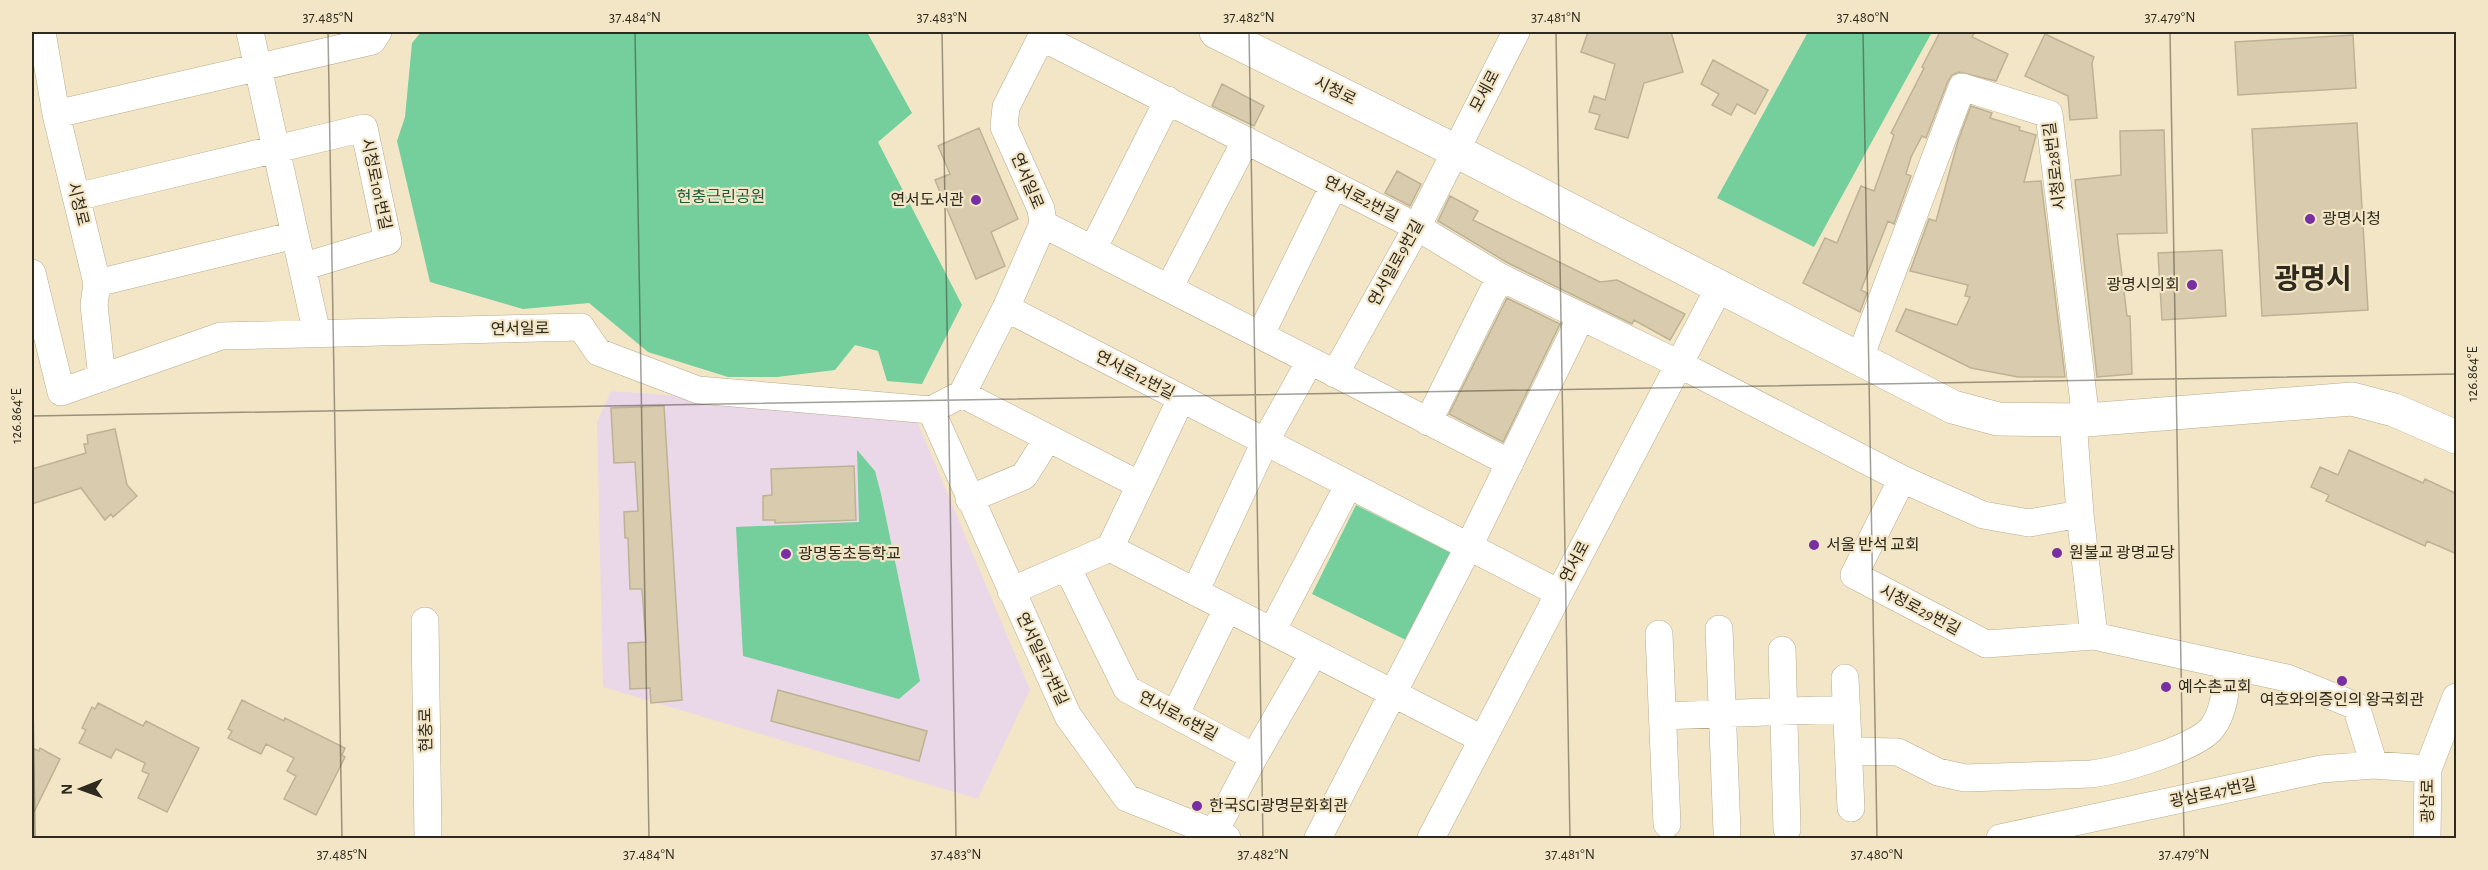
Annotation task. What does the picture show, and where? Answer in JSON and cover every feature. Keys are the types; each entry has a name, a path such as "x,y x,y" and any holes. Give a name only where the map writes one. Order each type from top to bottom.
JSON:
{"main road":[{"name":"시청로","path":"1216,32 1454,150 1720,286 1858,360 1953,406 1998,419 2079,420 2352,399 2394,410 2457,437"}],"street":[{"name":"시청로","path":"42,32 56,114 97,283 94,305 102,378"},
{"path":"250,32 316,334"},
{"path":"56,114 372,41 378,32"},
{"name":"모세로","path":"1454,150 1516,32"},
{"name":"연서로2번길","path":"1042,34 1417,227 1500,277 1679,364"},
{"name":"연서일로","path":"962,394 1006,308 1043,224 1041,209 1004,127 1006,107 1042,34"},
{"name":"시청로28번길","path":"1858,360 1962,87 2049,114 2079,420"},
{"path":"1093,249 1168,100"},
{"name":"시청로101번길","path":"76,197 364,128 388,241 302,267"},
{"path":"1169,288 1246,140"},
{"name":"연서일로9번길","path":"1335,374 1417,227 1454,150"},
{"path":"1261,334 1335,185"},
{"path":"1043,224 1510,463"},
{"path":"97,283 295,235"},
{"name":"연서일로","path":"32,273 62,392 221,336 581,327 598,352 698,390 931,410"},
{"path":"1428,422 1500,277"},
{"name":"연서로","path":"1431,838 1720,286"},
{"name":"연서로12번길","path":"1006,308 1559,593"},
{"path":"1318,838 1469,546 1581,317"},
{"path":"1194,592 1265,442 1310,360"},
{"path":"1679,364 1902,479 1983,515 2029,523 2080,514"},
{"path":"931,410 962,394 1140,485"},
{"path":"1011,591 1110,548 1181,399"},
{"name":"연서일로17번길","path":"931,410 1068,716 1127,798 1221,836"},
{"path":"2079,420 2080,514 2094,636"},
{"path":"969,499 1024,476 1048,438"},
{"name":"시청로29번길","path":"1902,479 1854,575 1986,644 2094,636 2287,678 2356,706 2374,765"},
{"path":"1272,631 1348,486"},
{"path":"1110,548 1482,739"},
{"name":"연서로16번길","path":"1067,567 1127,689 1254,757"},
{"path":"1175,715 1227,609"},
{"name":"현충로","path":"425,621 428,838"},
{"path":"1719,629 1727,831"},
{"path":"1659,634 1667,824"},
{"path":"1782,650 1787,829"},
{"path":"1221,836 1254,757 1314,653"},
{"path":"1850,751 1898,752 1938,772 1976,778 2091,774 2109,771 2136,764 2203,737 2218,718 2228,666"},
{"path":"1845,678 1851,808"},
{"name":"광삼로","path":"2427,838 2428,769 2457,697"},
{"path":"1662,717 1846,709"},
{"name":"광삼로47번길","path":"2000,838 2321,769 2374,765 2428,769"}],"shaded area":[{"name":"광명동초등학교","path":"611,391 914,414 1030,690 978,799 603,687 597,422"}],"green space":[{"name":"현충근린공원","path":"421,32 867,32 912,113 878,142 962,305 922,384 887,381 878,351 855,345 835,370 777,377 728,377 648,352 589,303 523,309 430,282 397,141 405,117 412,43"},
{"path":"1808,32 1932,32 1814,247 1717,198"},
{"path":"857,450 875,471 920,681 899,699 743,656 736,527 859,522"},
{"path":"1356,505 1453,554 1410,642 1312,594"}],"building":[{"path":"1588,32 1671,32 1683,72 1644,83 1628,138 1595,129 1600,115 1589,112 1594,96 1605,100 1615,64 1581,52"},
{"path":"1940,32 1975,32 1972,37 2008,54 1996,81 1959,72 1952,75 1948,81 1926,138 1922,136 1911,157 1906,174 1911,176 1894,224 1888,221 1861,290 1867,293 1860,312 1803,283 1825,238 1837,243 1861,186 1874,191 1894,135 1891,133"},
{"path":"2045,34 2094,57 2092,63 2097,118 2070,120 2068,96 2025,76"},
{"path":"2353,35 2356,88 2238,95 2235,42"},
{"path":"1713,60 1768,90 1755,114 1737,104 1731,115 1712,105 1719,94 1701,84"},
{"path":"1222,84 1264,106 1254,126 1212,106"},
{"path":"1971,106 1992,113 1990,118 2020,127 2019,130 2036,135 2024,182 2041,181 2065,377 2018,377 1971,368 1896,331 1906,309 1957,325 1970,297 1965,296 1968,285 1910,271 1929,219 1936,221 1958,141"},
{"name":"광명시청","path":"2357,123 2368,310 2262,316 2252,129"},
{"name":"연서도서관","path":"979,128 1018,219 991,232 1005,266 976,279 935,180 950,174 938,146"},
{"path":"2164,130 2167,233 2117,234 2127,316 2130,316 2132,374 2097,377 2075,180 2121,175 2120,131"},
{"path":"1397,171 1421,184 1410,206 1385,193"},
{"path":"1450,196 1478,211 1473,220 1600,282 1617,280 1685,314 1670,340 1634,320 1632,324 1508,263 1438,221"},
{"name":"광명시의회","path":"2222,250 2226,316 2162,320 2158,253"},
{"path":"1507,298 1560,324 1503,442 1449,414"},
{"path":"664,406 682,700 651,703 650,688 630,689 628,643 646,642 642,589 630,589 628,538 625,538 624,512 638,511 635,462 614,463 611,408"},
{"path":"115,429 127,485 137,496 113,517 111,514 105,520 81,488 32,504 32,469 86,453 84,444 88,444 87,435"},
{"path":"2349,450 2423,483 2425,479 2457,494 2457,554 2427,541 2425,546 2326,501 2329,495 2311,487 2320,467 2338,475"},
{"path":"854,466 856,520 775,523 775,520 763,520 763,496 772,495 771,469"},
{"path":"778,690 927,731 919,761 771,721"},
{"path":"242,700 284,721 285,718 345,748 342,755 345,757 316,815 284,799 296,776 287,771 294,758 266,744 261,754 228,738 232,731 228,729"},
{"path":"98,703 143,726 146,721 199,748 167,812 138,798 149,774 142,771 145,763 116,749 111,758 79,743 86,730 82,728 92,707 95,709"},
{"path":"32,748 39,751 40,748 60,759 32,816"}],"place":[{"name":"연서도서관","path":"976,200"},
{"name":"광명시청","path":"2310,219"},
{"name":"광명시의회","path":"2192,285"},
{"name":"서울 반석 교회","path":"1814,545"},
{"name":"원불교 광명교당","path":"2057,553"},
{"name":"광명동초등학교","path":"786,554"},
{"name":"여호와의증인의 왕국회관","path":"2342,681"},
{"name":"예수촌교회","path":"2166,687"},
{"name":"한국SGI광명문화회관","path":"1197,806"}],"district":[{"name":"광명시","path":"2313,280"}]}
